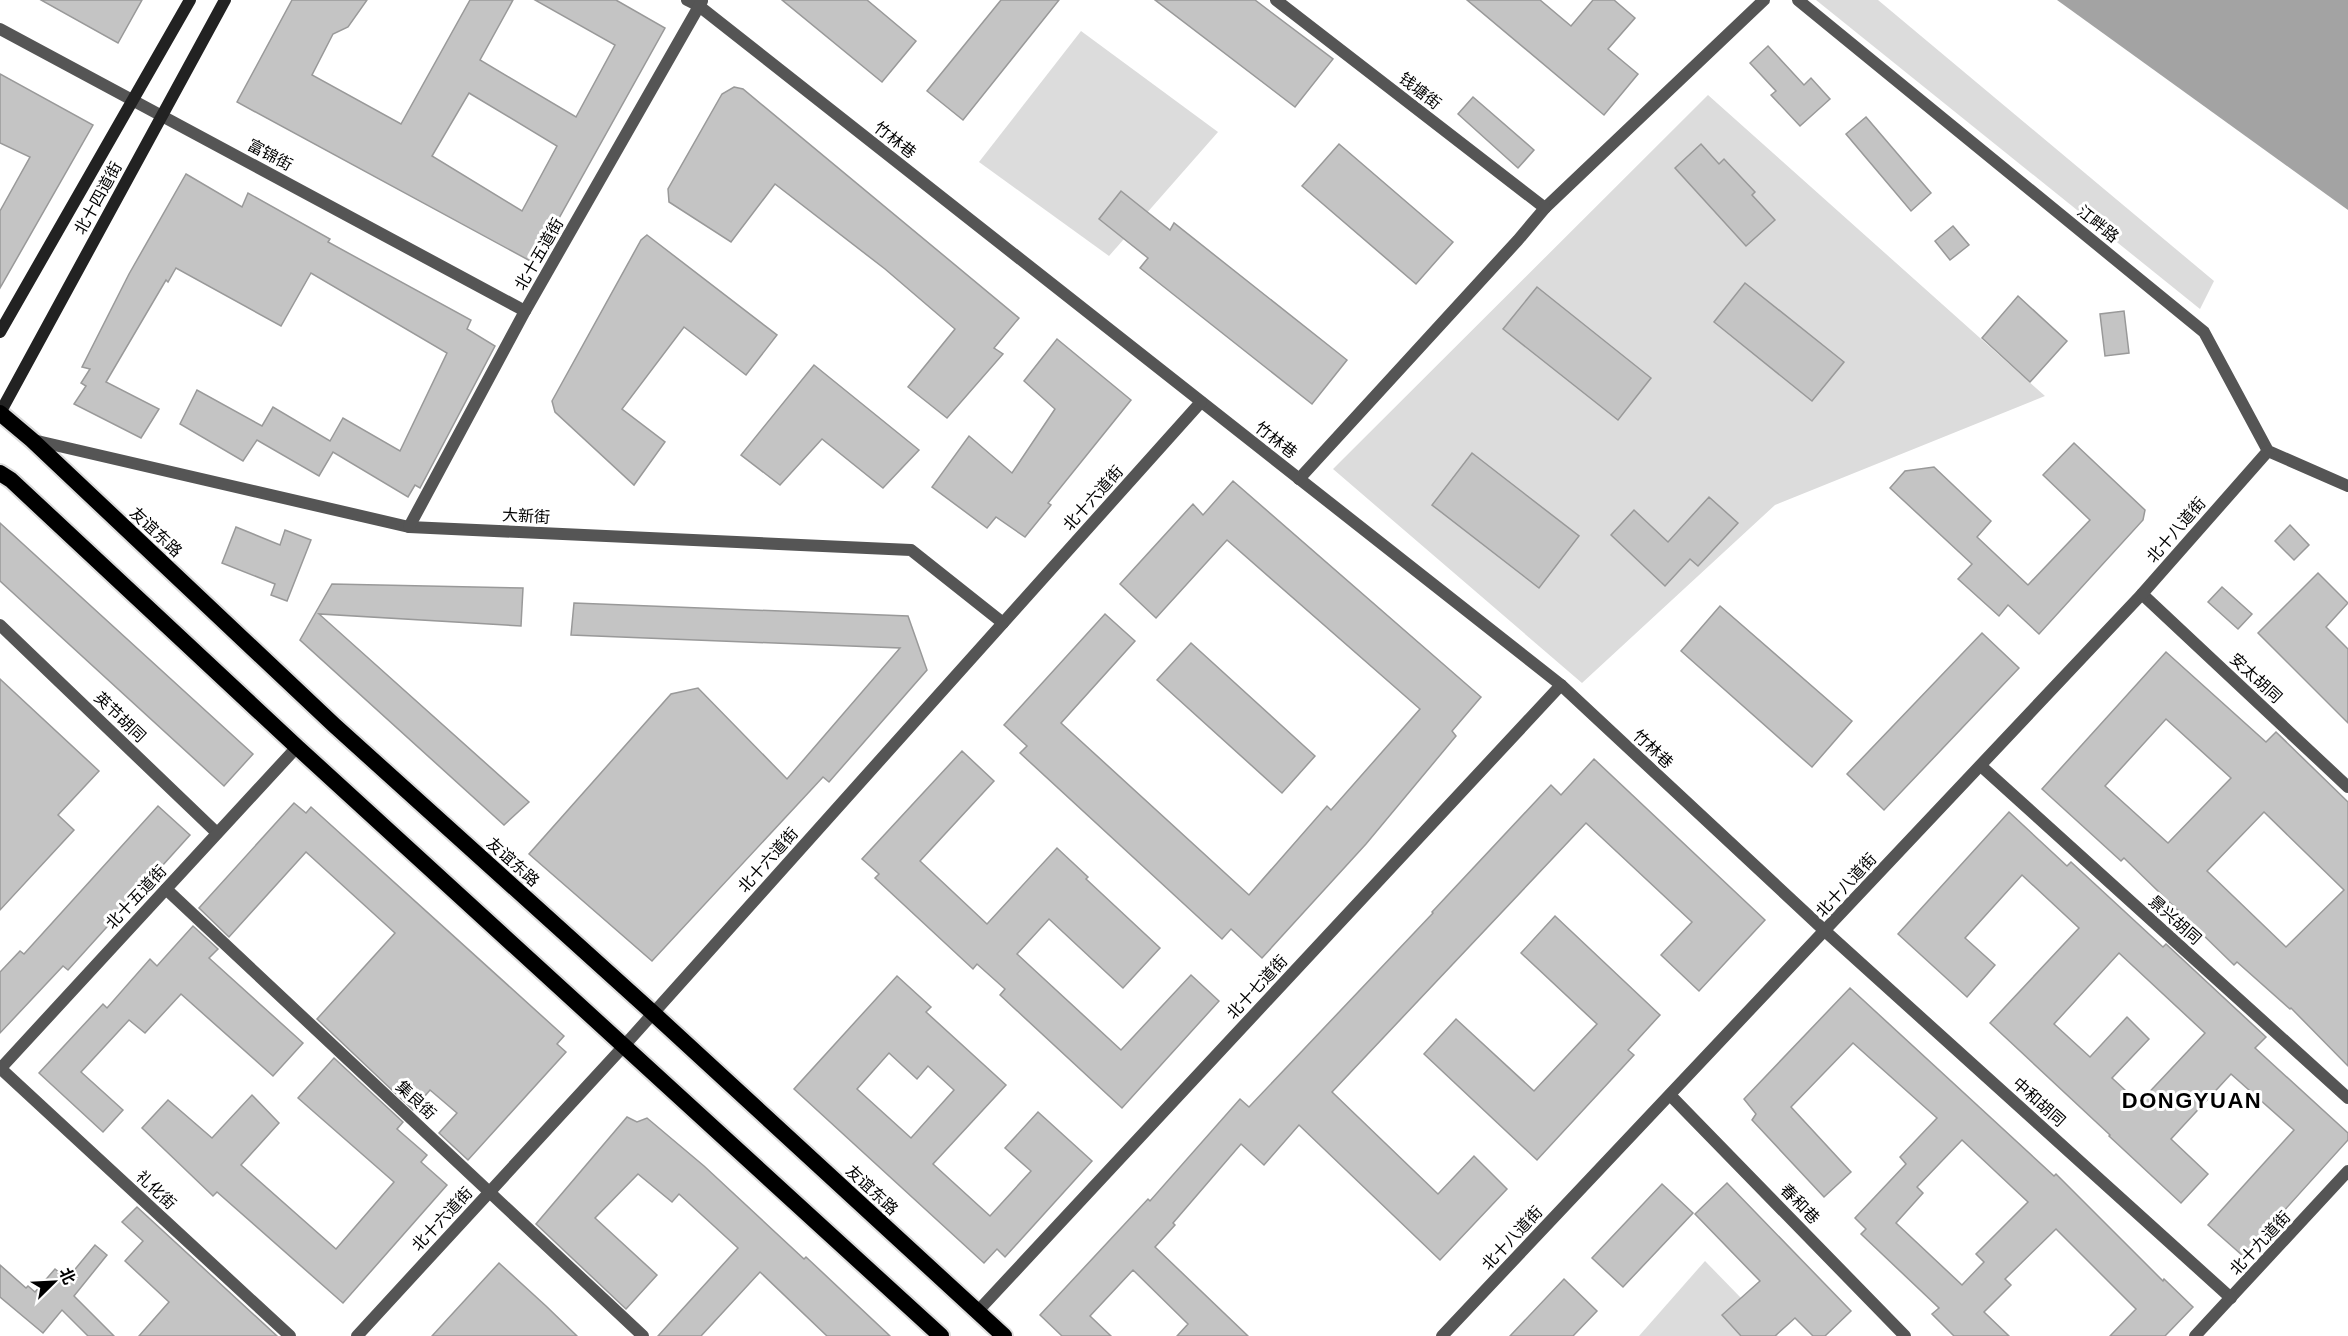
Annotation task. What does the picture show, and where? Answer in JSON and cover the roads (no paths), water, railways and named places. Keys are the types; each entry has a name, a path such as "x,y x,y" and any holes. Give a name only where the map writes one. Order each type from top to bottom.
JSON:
{"highway":[{"name":"友谊东路","path":"0,413 32,440 334,725 653,1013 1004,1336"},
{"path":"0,473 11,480 297,747 941,1336"}],"main road":[{"name":"北十四道街","path":"0,332 190,0"},
{"name":"北十四道街","path":"0,413 225,0"}],"street":[{"name":"竹林巷","path":"687,0 701,3 1201,402 1561,685 1825,931"},
{"name":"钱塘街","path":"1276,0 1545,208"},
{"path":"1299,479 1545,208 1764,0"},
{"name":"江畔路","path":"1798,0 2204,332 2268,451"},
{"name":"北十五道街","path":"409,527 525,311 701,3"},
{"name":"富锦街","path":"0,29 525,311"},
{"name":"北十六道街","path":"357,1336 623,1047 1201,402"},
{"name":"大新街","path":"32,440 409,527 910,550 1003,623"},
{"path":"2268,451 2348,486"},
{"name":"北十八道街","path":"1442,1336 2142,594 2268,451"},
{"name":"安太胡同","path":"2142,594 2348,787"},
{"name":"英节胡同","path":"0,625 217,832"},
{"name":"北十七道街","path":"977,1312 1561,685"},
{"name":"北十五道街","path":"0,1069 297,747"},
{"name":"景兴胡同","path":"1981,766 2348,1098"},
{"name":"集良街","path":"166,889 643,1336"},
{"name":"中和胡同","path":"1825,931 2231,1298"},
{"name":"礼化街","path":"0,1069 290,1336"},
{"name":"春和巷","path":"1670,1095 1905,1336"},
{"name":"北十九道街","path":"2195,1336 2348,1171"}],"district":[{"name":"DONGYUAN","path":"2192,1100"}]}
